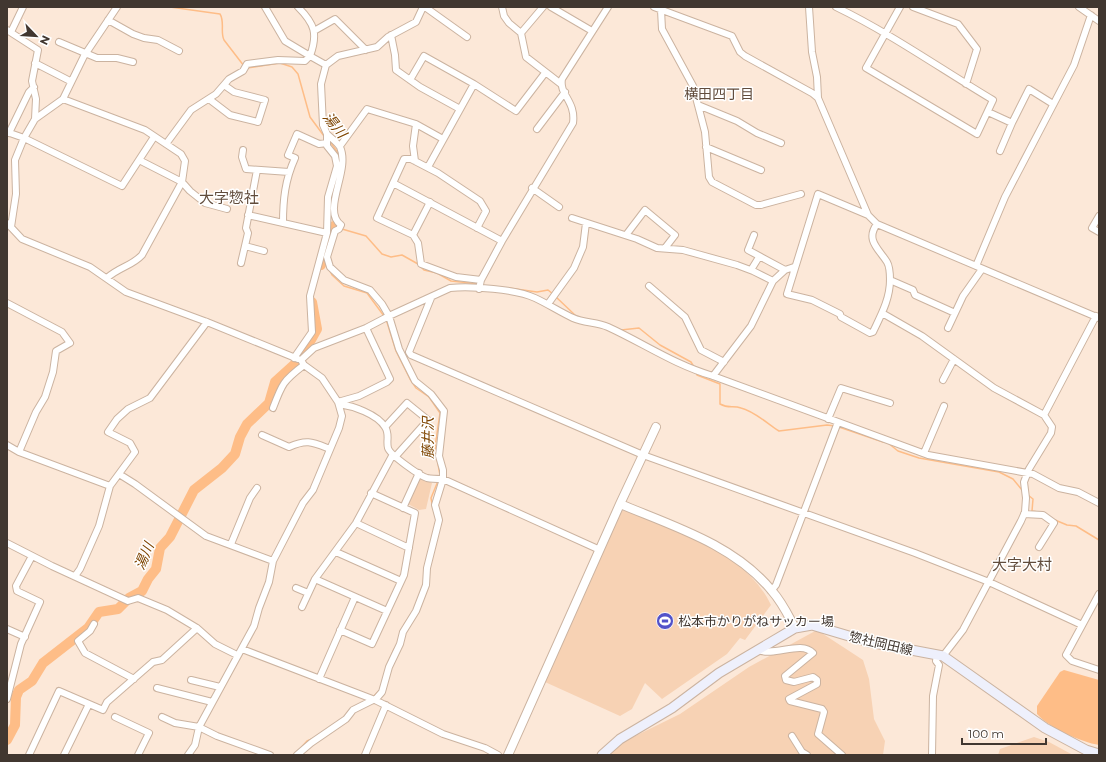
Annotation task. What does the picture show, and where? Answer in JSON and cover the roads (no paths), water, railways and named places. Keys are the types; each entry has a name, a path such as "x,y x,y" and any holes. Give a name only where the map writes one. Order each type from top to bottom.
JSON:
{"main road":[{"name":"惣社岡田線","path":"602,755 620,739 672,708 709,679 795,628 812,625 869,642 940,655 1045,728 1086,750 1099,754"}],"street":[{"path":"23,7 8,31 38,50 32,81 36,99 35,119"},
{"path":"117,7 85,54 70,81 63,99 35,119 24,138 15,160 16,194 9,225 22,239 90,267 126,292 140,299 207,322 294,358 322,378 338,403 342,416 339,428 313,490 303,503 273,561 269,582 254,626 199,727 195,745 188,755"},
{"path":"265,7 285,41 326,65"},
{"path":"166,144 192,110 209,99 229,79 243,71 247,64 278,60 305,61 310,56 315,43 314,31 308,17 298,7"},
{"path":"297,755 310,743 346,719 353,710 374,700 382,692 389,667 400,644 403,632 416,611 426,586 428,568 440,520 435,505 443,470 439,456 444,411 431,394 415,381 399,348 389,316 382,304 370,290 340,278 334,272 328,261 327,257 335,231 339,229 341,225 336,219 334,207 335,196 343,170 343,156 340,146 327,134 323,125 321,84 326,65 338,56 377,47 391,35 416,22 424,7 467,37"},
{"path":"479,289 481,280 532,188 573,123 574,113 573,107 561,84 526,57 521,33 509,23 504,16 502,7"},
{"path":"521,33 543,7"},
{"path":"551,7 592,31"},
{"path":"561,84 564,74 608,7"},
{"path":"809,7 812,52 817,77 818,98 868,215 877,224 1098,317 1044,416"},
{"path":"836,7 886,34 993,100 977,134 866,68 886,34 900,7"},
{"path":"913,7 958,24 977,50 966,84"},
{"path":"1079,7 1099,20"},
{"path":"658,8 732,36 740,52 745,56 812,93 818,98"},
{"path":"658,8 662,29 693,86 706,146 709,177 712,182 756,205 761,206 801,194"},
{"path":"976,266 1005,197 1074,65 1091,15"},
{"path":"314,31 335,19 366,50"},
{"path":"108,20 133,34 144,38 158,40 180,51"},
{"path":"391,35 396,70 410,80 460,109"},
{"path":"59,42 97,58 117,58 133,62"},
{"path":"410,80 424,56 474,84 516,111 545,73"},
{"path":"35,64 70,81"},
{"path":"428,167 474,84"},
{"path":"209,99 230,115 258,122 265,100 234,92 224,85"},
{"path":"34,87 29,92 8,132 24,138 122,186 154,137"},
{"path":"1000,151 1029,89 1053,104"},
{"path":"537,129 565,92"},
{"path":"63,99 125,121 145,130 182,154 185,161 182,182 142,255 138,259 116,270 107,278"},
{"path":"698,105 737,121 757,133 781,143"},
{"path":"340,146 367,109 416,124 444,139"},
{"path":"988,112 1012,123"},
{"path":"415,161 413,146 416,124"},
{"path":"283,223 283,198 289,172 295,158 288,155 297,134 319,144 327,143"},
{"path":"294,358 312,332 310,296 328,233 328,197 337,166 335,156 327,146 327,134"},
{"path":"706,146 761,170"},
{"path":"243,150 242,157 246,169 289,172"},
{"path":"477,228 486,211 480,201 428,167 415,161 404,159 377,218 413,235 418,243 421,264 426,267 456,277 481,280"},
{"path":"139,160 182,182 190,191 205,203 227,209"},
{"path":"241,263 248,233 246,228 257,170"},
{"path":"393,183 502,241"},
{"path":"532,188 559,206"},
{"path":"868,215 818,194 794,267 787,294 812,300 840,314 841,317 870,333 873,332 889,297 890,280 887,262 875,248 873,230 877,224"},
{"path":"413,235 430,202"},
{"path":"626,236 645,210 676,234 665,248"},
{"path":"248,215 328,233"},
{"path":"1099,216 1092,228 1099,232"},
{"path":"572,218 646,244 683,250 751,270 773,281"},
{"path":"548,304 574,268 583,247 586,223"},
{"path":"754,235 748,250 758,257 785,270"},
{"path":"245,246 264,251"},
{"path":"751,270 758,257"},
{"path":"713,376 751,326 773,281 785,270 794,267"},
{"path":"948,328 963,296 982,269"},
{"path":"890,280 913,290 914,295 955,313"},
{"path":"650,286 685,317 700,350 724,362"},
{"path":"273,408 278,391 284,382 314,348 366,328 450,288 460,287 518,293 548,304 572,318 607,327 689,369 713,376 924,453 1028,473 1059,488 1078,492 1099,504"},
{"path":"431,298 409,352 411,355 643,455 989,582 1082,625"},
{"path":"7,303 62,332 70,343 56,351 47,392 36,412 19,452"},
{"path":"882,313 922,336 994,388 1044,416 1052,427 1052,430 1024,482 1026,498 1024,514 963,630 936,661 939,665 933,696 932,755"},
{"path":"75,576 80,569 99,526 110,486 135,452 130,443 108,432 117,419 128,409 150,398 207,322"},
{"path":"338,403 359,396 390,379 366,328"},
{"path":"943,380 954,359"},
{"path":"828,419 841,388 890,403"},
{"path":"338,403 367,413 385,427 388,434 388,449 394,456 425,478 440,479 600,550"},
{"path":"302,607 315,579 356,524 371,493 394,456 428,420 407,403 385,427"},
{"path":"924,453 944,406"},
{"path":"772,590 776,586 838,422"},
{"path":"508,755 656,427"},
{"path":"262,435 289,447 300,442 310,441 330,449"},
{"path":"7,445 19,452 110,486"},
{"path":"403,508 419,473"},
{"path":"119,474 206,536 231,544 273,561"},
{"path":"231,544 250,498 257,488"},
{"path":"340,630 372,644 404,575 415,513 371,493"},
{"path":"620,504 707,541 740,562 772,590 795,628"},
{"path":"1024,514 1043,515 1054,524 1039,547"},
{"path":"356,524 409,548"},
{"path":"7,542 32,556 128,602 138,598 154,604 197,628 215,644 237,655"},
{"path":"336,552 401,581"},
{"path":"7,699 25,637 40,602 17,591 16,586 32,556"},
{"path":"315,579 387,611"},
{"path":"296,588 308,593"},
{"path":"1099,594 1066,655 1072,661 1099,670"},
{"path":"319,679 355,597"},
{"path":"94,624 90,631 78,641 85,653 134,679"},
{"path":"29,755 59,691 103,710 107,702 153,662 162,660 197,628"},
{"path":"7,629 25,637"},
{"path":"758,650 766,654 801,647 809,649 813,653 784,676 786,680 794,682 813,677 817,680 817,684 789,699 790,701 822,709 824,712 818,734 842,755"},
{"path":"242,649 374,700 443,734 485,748 498,755"},
{"path":"191,680 220,687"},
{"path":"157,688 212,702"},
{"path":"64,755 89,704"},
{"path":"365,755 386,705"},
{"path":"115,717 149,733 138,755"},
{"path":"162,717 175,723 199,727 217,736 270,755"},
{"path":"792,736 802,752 807,755"}],"waterway":[{"name":"湯川","path":"170,7 220,14 224,40 244,66"},
{"name":"湯川","path":"247,68 280,63 292,67 298,74 310,117 324,136"},
{"name":"湯川","path":"329,140 338,153"},
{"name":"湯川","path":"332,203 335,186"},
{"name":"湯川","path":"333,217 334,226 337,227"},
{"name":"湯川","path":"321,265 334,226"},
{"path":"342,229 366,236 382,254 391,257 402,255 418,264"},
{"name":"藤井沢","path":"323,258 332,275 344,286 367,293 384,316"},
{"path":"421,267 424,270 437,273 451,281 479,284"},
{"path":"509,288 537,292 548,290 553,294"},
{"path":"556,297 576,316"},
{"name":"湯川","path":"303,354 317,329 312,302"},
{"name":"藤井沢","path":"386,319 396,351 410,379 416,388 429,397 440,413 435,447 440,475"},
{"path":"621,330 639,328 660,345 691,362 694,367"},
{"name":"湯川","path":"7,740 15,725 16,697 19,690 32,681 43,663 88,628 99,612 118,609 129,598 142,591 148,579 156,569 160,548 170,537 194,490 222,468 235,454 240,437 247,424 269,403 275,382 296,363"},
{"path":"696,373 697,375 720,384 720,404 746,410 779,431 827,425 835,426"},
{"path":"839,427 883,442"},
{"path":"888,443 898,451 919,458 999,472 1013,479 1022,490"},
{"name":"藤井沢","path":"433,509 431,498 438,481"},
{"path":"1028,495 1033,499 1032,511 1038,512"},
{"path":"1055,520 1067,525 1076,526 1099,540"},
{"name":"藤井沢","path":"404,625 411,614"},
{"name":"藤井沢","path":"386,668 394,649"},
{"name":"藤井沢","path":"374,696 380,690"},
{"name":"藤井沢","path":"297,752 307,741 314,738"}],"place":[{"name":"松本市かりがねサッカー場","path":"665,621"}],"district":[{"name":"横田四丁目","path":"719,94"},
{"name":"大字惣社","path":"229,198"},
{"name":"大字大村","path":"1022,565"}]}
